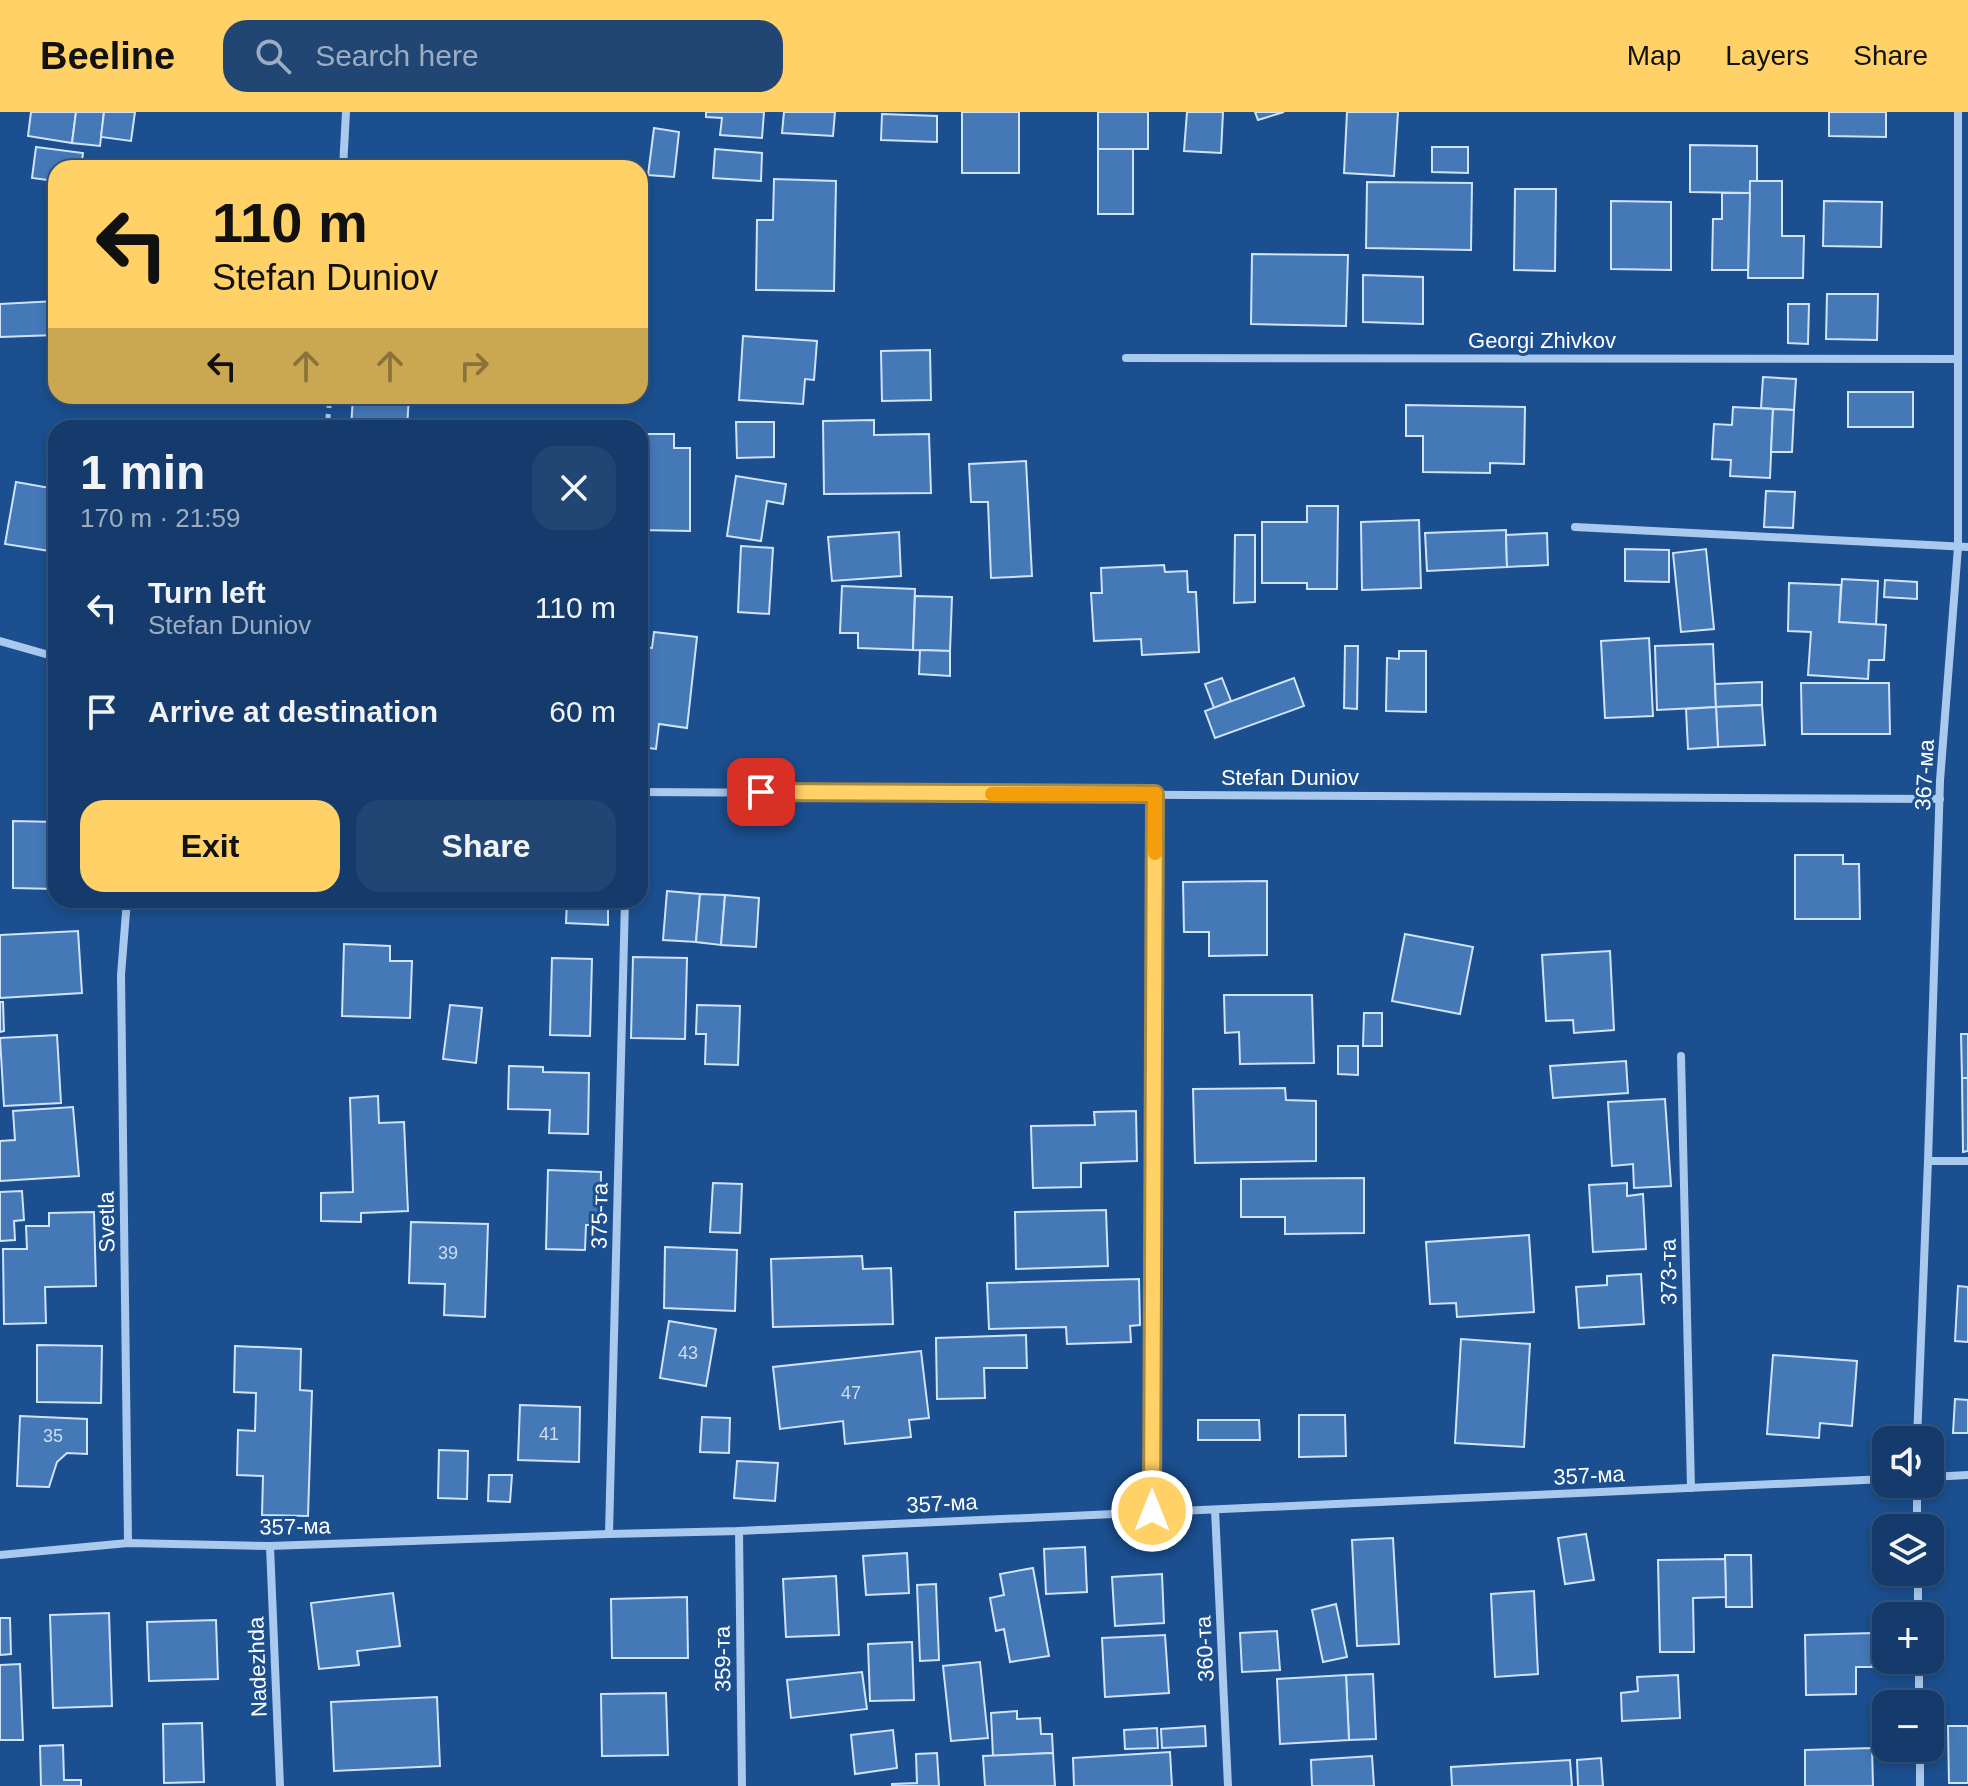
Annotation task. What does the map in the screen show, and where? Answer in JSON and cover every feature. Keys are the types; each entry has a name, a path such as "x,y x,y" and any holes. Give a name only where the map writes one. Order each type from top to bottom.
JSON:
{"street":[{"path":"343,160 346,112"},
{"name":"367-ма","path":"1918,1426 1940,781 1958,547 1958,112"},
{"name":"Georgi Zhivkov","path":"1126,358 1958,359"},
{"path":"1575,527 1968,547"},
{"path":"0,641 48,655"},
{"name":"Stefan Duniov","path":"648,792 1940,799"},
{"path":"1152,1511 1155,794"},
{"name":"Svetla","path":"126,908 121,975 128,1543"},
{"name":"375-та","path":"609,1534 625,908"},
{"name":"373-та","path":"1681,1056 1691,1488"},
{"path":"1928,1161 1968,1161"},
{"path":"1944,1476 1968,1475"},
{"name":"357-ма","path":"0,1555 128,1543 270,1546 739,1531 1872,1480"},
{"name":"360-та","path":"1215,1510 1228,1786"},
{"name":"359-та","path":"739,1531 742,1786"},
{"name":"Nadezhda","path":"270,1546 280,1786"},
{"path":"1920,1762 1920,1786"}],"building":[{"path":"31,112 76,112 72,143 28,136"},
{"path":"76,112 104,112 100,146 72,143"},
{"path":"104,112 135,112 131,141 101,137"},
{"path":"706,112 764,112 762,138 720,135 722,118 706,117"},
{"path":"784,112 835,112 833,136 782,133"},
{"path":"962,112 1019,112 1019,173 962,173"},
{"path":"1098,112 1148,112 1148,149 1098,149"},
{"path":"1187,112 1223,112 1221,153 1184,151"},
{"path":"1255,112 1284,112 1258,120"},
{"path":"1347,112 1398,112 1394,176 1344,173"},
{"path":"1829,112 1886,112 1886,137 1829,136"},
{"path":"882,114 937,116 937,142 881,140"},
{"path":"654,128 679,132 674,177 648,175"},
{"path":"1690,145 1757,146 1757,181 1750,181 1750,193 1690,192"},
{"path":"36,147 83,153 82,160 48,160 48,180 32,178"},
{"path":"1432,147 1468,147 1468,173 1432,172"},
{"path":"715,149 762,153 761,181 713,178"},
{"path":"1098,149 1133,149 1133,214 1098,214"},
{"path":"774,179 836,181 834,291 756,290 757,220 773,220"},
{"path":"1750,181 1782,181 1782,236 1804,236 1803,278 1748,278"},
{"path":"1367,182 1472,183 1471,250 1366,248"},
{"path":"1515,189 1556,189 1555,271 1514,270"},
{"path":"1722,193 1750,193 1748,270 1712,270 1713,219 1722,219"},
{"path":"1611,201 1671,202 1671,270 1611,269"},
{"path":"1824,201 1882,202 1881,247 1823,246"},
{"path":"1252,254 1348,255 1346,326 1251,324"},
{"path":"1363,275 1423,277 1423,324 1363,322"},
{"path":"1827,294 1878,294 1877,340 1826,339"},
{"path":"48,301 48,335 0,337 0,304"},
{"path":"1788,304 1809,304 1808,344 1788,343"},
{"path":"743,336 817,341 814,380 805,379 803,404 739,400"},
{"path":"930,350 931,400 882,401 881,351"},
{"path":"1763,377 1796,379 1794,410 1761,408"},
{"path":"1848,392 1913,392 1913,427 1848,427"},
{"path":"352,404 408,404 408,420 352,420"},
{"path":"1406,405 1525,407 1524,464 1490,463 1490,473 1423,472 1423,436 1406,436"},
{"path":"1733,407 1773,409 1770,478 1730,476 1731,460 1712,459 1714,424 1732,425"},
{"path":"1773,409 1794,410 1792,452 1771,452"},
{"path":"874,420 874,435 929,434 931,493 824,494 823,421"},
{"path":"736,422 774,422 774,457 737,458"},
{"path":"648,434 674,434 674,448 690,448 690,531 648,530"},
{"path":"1026,461 1032,576 991,578 988,502 971,502 969,464"},
{"path":"736,476 786,484 783,504 767,501 761,541 727,536"},
{"path":"16,482 48,488 48,551 5,544"},
{"path":"1766,491 1795,492 1793,528 1764,527"},
{"path":"1307,506 1338,506 1337,589 1307,589 1307,583 1262,583 1262,522 1307,522"},
{"path":"1419,520 1421,588 1362,590 1361,522"},
{"path":"1506,530 1507,567 1427,571 1425,533"},
{"path":"899,532 901,576 832,581 828,537"},
{"path":"1547,533 1548,565 1507,567 1506,535"},
{"path":"1235,535 1255,535 1255,602 1234,603"},
{"path":"741,546 773,548 769,614 738,612"},
{"path":"1625,549 1669,550 1669,582 1625,581"},
{"path":"1706,549 1714,629 1681,632 1673,553"},
{"path":"1164,565 1165,572 1187,571 1188,592 1196,592 1199,652 1142,655 1141,639 1094,641 1091,593 1102,593 1101,568"},
{"path":"1842,579 1878,581 1876,625 1839,622"},
{"path":"1885,580 1917,582 1917,599 1884,597"},
{"path":"1789,583 1841,585 1839,622 1886,625 1884,660 1869,660 1868,679 1808,675 1811,632 1788,631"},
{"path":"842,586 915,589 913,650 858,648 858,633 840,633"},
{"path":"915,596 952,597 950,651 913,650"},
{"path":"654,632 697,637 687,728 659,724 656,749 648,748 648,648 652,648"},
{"path":"1649,638 1653,716 1605,718 1601,641"},
{"path":"1713,644 1716,707 1657,710 1655,646"},
{"path":"1345,646 1358,646 1357,709 1344,708"},
{"path":"920,650 950,651 950,676 919,674"},
{"path":"1399,651 1426,651 1426,712 1386,711 1387,658 1399,659"},
{"path":"1222,678 1231,701 1214,708 1205,684"},
{"path":"1294,678 1304,706 1215,738 1205,711"},
{"path":"1762,682 1762,705 1716,707 1715,684"},
{"path":"1801,683 1889,683 1890,734 1802,734"},
{"path":"1762,705 1765,745 1718,747 1716,707"},
{"path":"1716,707 1718,747 1688,749 1686,709"},
{"path":"13,821 48,822 48,889 13,888"},
{"path":"1795,855 1843,855 1843,864 1859,864 1860,919 1795,919"},
{"path":"1267,881 1267,955 1209,956 1209,932 1184,932 1183,882"},
{"path":"667,891 700,894 696,942 663,940"},
{"path":"700,894 725,895 721,945 696,942"},
{"path":"725,895 759,898 756,947 721,945"},
{"path":"567,908 608,908 608,925 566,923"},
{"path":"78,931 82,993 0,998 0,935"},
{"path":"1405,934 1473,947 1460,1014 1392,1001"},
{"path":"344,944 390,946 390,961 412,961 410,1018 342,1016"},
{"path":"1610,951 1614,1030 1574,1033 1573,1020 1546,1021 1542,955"},
{"path":"633,957 687,958 685,1039 631,1038"},
{"path":"552,958 592,959 590,1036 550,1035"},
{"path":"1224,995 1312,995 1314,1063 1240,1064 1239,1032 1225,1033"},
{"path":"0,1002 3,1002 4,1031 0,1032"},
{"path":"450,1005 482,1008 476,1063 443,1059"},
{"path":"697,1005 740,1006 738,1065 705,1064 706,1034 696,1034"},
{"path":"1364,1013 1382,1013 1382,1046 1363,1046"},
{"path":"1961,1034 1968,1034 1968,1078 1962,1078"},
{"path":"57,1035 61,1103 4,1106 0,1038"},
{"path":"1338,1046 1358,1046 1358,1075 1338,1074"},
{"path":"1626,1061 1628,1093 1553,1098 1550,1066"},
{"path":"509,1066 543,1067 543,1072 589,1073 588,1134 549,1133 550,1110 508,1109"},
{"path":"1962,1078 1968,1078 1968,1151 1963,1152"},
{"path":"1285,1088 1286,1100 1316,1101 1316,1161 1195,1163 1193,1089"},
{"path":"378,1096 379,1123 404,1122 408,1211 361,1213 361,1222 321,1221 321,1193 353,1192 350,1098"},
{"path":"1665,1099 1671,1186 1634,1188 1633,1164 1612,1166 1608,1102"},
{"path":"73,1107 79,1176 0,1181 0,1141 15,1140 13,1111"},
{"path":"1136,1111 1137,1161 1081,1163 1081,1187 1033,1188 1031,1126 1095,1125 1094,1112"},
{"path":"548,1170 601,1172 600,1225 586,1225 585,1250 546,1249"},
{"path":"1364,1178 1364,1233 1285,1234 1285,1217 1241,1217 1241,1179"},
{"path":"713,1183 742,1184 740,1233 710,1232"},
{"path":"1627,1183 1627,1196 1643,1194 1646,1249 1593,1252 1589,1185"},
{"path":"22,1191 24,1220 14,1221 15,1240 0,1241 0,1192"},
{"path":"1106,1210 1108,1266 1016,1269 1015,1212"},
{"path":"94,1212 96,1286 45,1287 46,1323 4,1324 3,1249 27,1249 26,1226 49,1226 49,1213"},
{"path":"411,1222 488,1224 485,1317 444,1315 445,1284 409,1283"},
{"path":"1529,1235 1534,1312 1457,1317 1456,1303 1430,1304 1426,1242"},
{"path":"665,1247 737,1250 735,1311 664,1308"},
{"path":"862,1256 863,1269 891,1268 893,1324 773,1327 771,1259"},
{"path":"1641,1274 1644,1324 1579,1328 1576,1287 1607,1285 1607,1276"},
{"path":"1139,1279 1140,1325 1130,1326 1131,1342 1067,1344 1066,1327 989,1329 987,1283"},
{"path":"1958,1286 1968,1287 1968,1342 1955,1341"},
{"path":"669,1321 716,1329 706,1386 660,1378"},
{"path":"1026,1335 1027,1368 984,1368 985,1398 937,1399 936,1338"},
{"path":"1461,1339 1530,1344 1524,1447 1455,1443"},
{"path":"37,1345 102,1346 101,1403 37,1402"},
{"path":"235,1346 301,1349 300,1390 312,1391 308,1516 262,1515 263,1476 237,1475 238,1430 255,1431 256,1393 234,1392"},
{"path":"921,1351 929,1418 909,1420 911,1437 845,1444 843,1421 780,1429 773,1367"},
{"path":"1773,1355 1857,1361 1852,1426 1820,1423 1819,1438 1767,1434"},
{"path":"1955,1399 1968,1400 1968,1433 1953,1433"},
{"path":"520,1405 580,1407 579,1462 518,1460"},
{"path":"1299,1415 1345,1415 1346,1456 1299,1457"},
{"path":"20,1416 87,1419 87,1454 67,1453 57,1462 49,1487 17,1486"},
{"path":"702,1417 730,1418 729,1453 700,1452"},
{"path":"1198,1420 1259,1420 1260,1440 1198,1440"},
{"path":"439,1450 468,1451 467,1499 438,1498"},
{"path":"737,1461 778,1463 775,1501 734,1498"},
{"path":"489,1475 512,1475 510,1502 488,1501"},
{"path":"1586,1534 1594,1580 1565,1584 1558,1538"},
{"path":"1393,1538 1399,1644 1357,1646 1352,1540"},
{"path":"1085,1547 1087,1592 1046,1594 1044,1549"},
{"path":"907,1553 909,1593 866,1595 863,1556"},
{"path":"1725,1555 1751,1555 1752,1607 1726,1607"},
{"path":"1725,1559 1726,1597 1693,1598 1694,1652 1660,1652 1658,1560"},
{"path":"1033,1568 1049,1656 1010,1662 1004,1629 996,1631 990,1598 1004,1595 1000,1574"},
{"path":"1162,1574 1164,1623 1115,1626 1112,1577"},
{"path":"836,1576 839,1635 786,1637 783,1579"},
{"path":"936,1584 939,1660 920,1661 917,1585"},
{"path":"1534,1591 1538,1674 1495,1677 1491,1594"},
{"path":"393,1593 400,1646 357,1651 359,1665 319,1669 311,1603"},
{"path":"687,1597 688,1658 612,1658 611,1599"},
{"path":"1336,1604 1347,1657 1323,1662 1312,1610"},
{"path":"109,1613 112,1706 53,1708 50,1615"},
{"path":"0,1618 10,1618 11,1654 0,1655"},
{"path":"216,1620 218,1679 149,1681 147,1622"},
{"path":"1277,1631 1280,1670 1242,1672 1240,1633"},
{"path":"1872,1633 1872,1667 1856,1667 1856,1694 1806,1695 1805,1635"},
{"path":"1165,1635 1169,1693 1105,1697 1102,1638"},
{"path":"912,1642 914,1700 870,1701 868,1644"},
{"path":"980,1662 988,1738 951,1741 943,1666"},
{"path":"20,1664 23,1740 0,1740 0,1665"},
{"path":"862,1672 867,1709 791,1718 787,1680"},
{"path":"1373,1674 1376,1739 1349,1740 1346,1675"},
{"path":"1346,1675 1349,1740 1280,1744 1277,1679"},
{"path":"1678,1675 1680,1718 1622,1721 1621,1693 1638,1691 1637,1677"},
{"path":"666,1693 668,1755 602,1756 601,1694"},
{"path":"437,1697 440,1766 334,1771 331,1702"},
{"path":"1017,1711 1017,1719 1040,1718 1041,1734 1052,1734 1053,1753 993,1756 991,1713"},
{"path":"202,1723 204,1782 164,1783 163,1724"},
{"path":"1205,1726 1206,1746 1162,1748 1161,1729"},
{"path":"1948,1726 1968,1726 1968,1783 1949,1783"},
{"path":"1157,1728 1158,1748 1125,1749 1124,1730"},
{"path":"893,1730 897,1768 855,1774 851,1735"},
{"path":"63,1745 64,1780 81,1780 81,1786 41,1786 40,1746"},
{"path":"1872,1748 1873,1786 1805,1786 1805,1750"},
{"path":"1170,1752 1172,1786 1074,1786 1073,1758"},
{"path":"937,1753 939,1786 892,1786 917,1783 916,1754"},
{"path":"1053,1753 1055,1786 985,1786 983,1756"},
{"path":"1372,1756 1374,1786 1312,1786 1311,1760"},
{"path":"1601,1758 1603,1786 1578,1786 1577,1760"},
{"path":"1570,1760 1572,1786 1452,1786 1451,1767"}],"slow traffic":[{"path":"992,794 1155,794 1155,853"}],"route":[{"path":"761,792 1155,794 1152,1511"}]}
